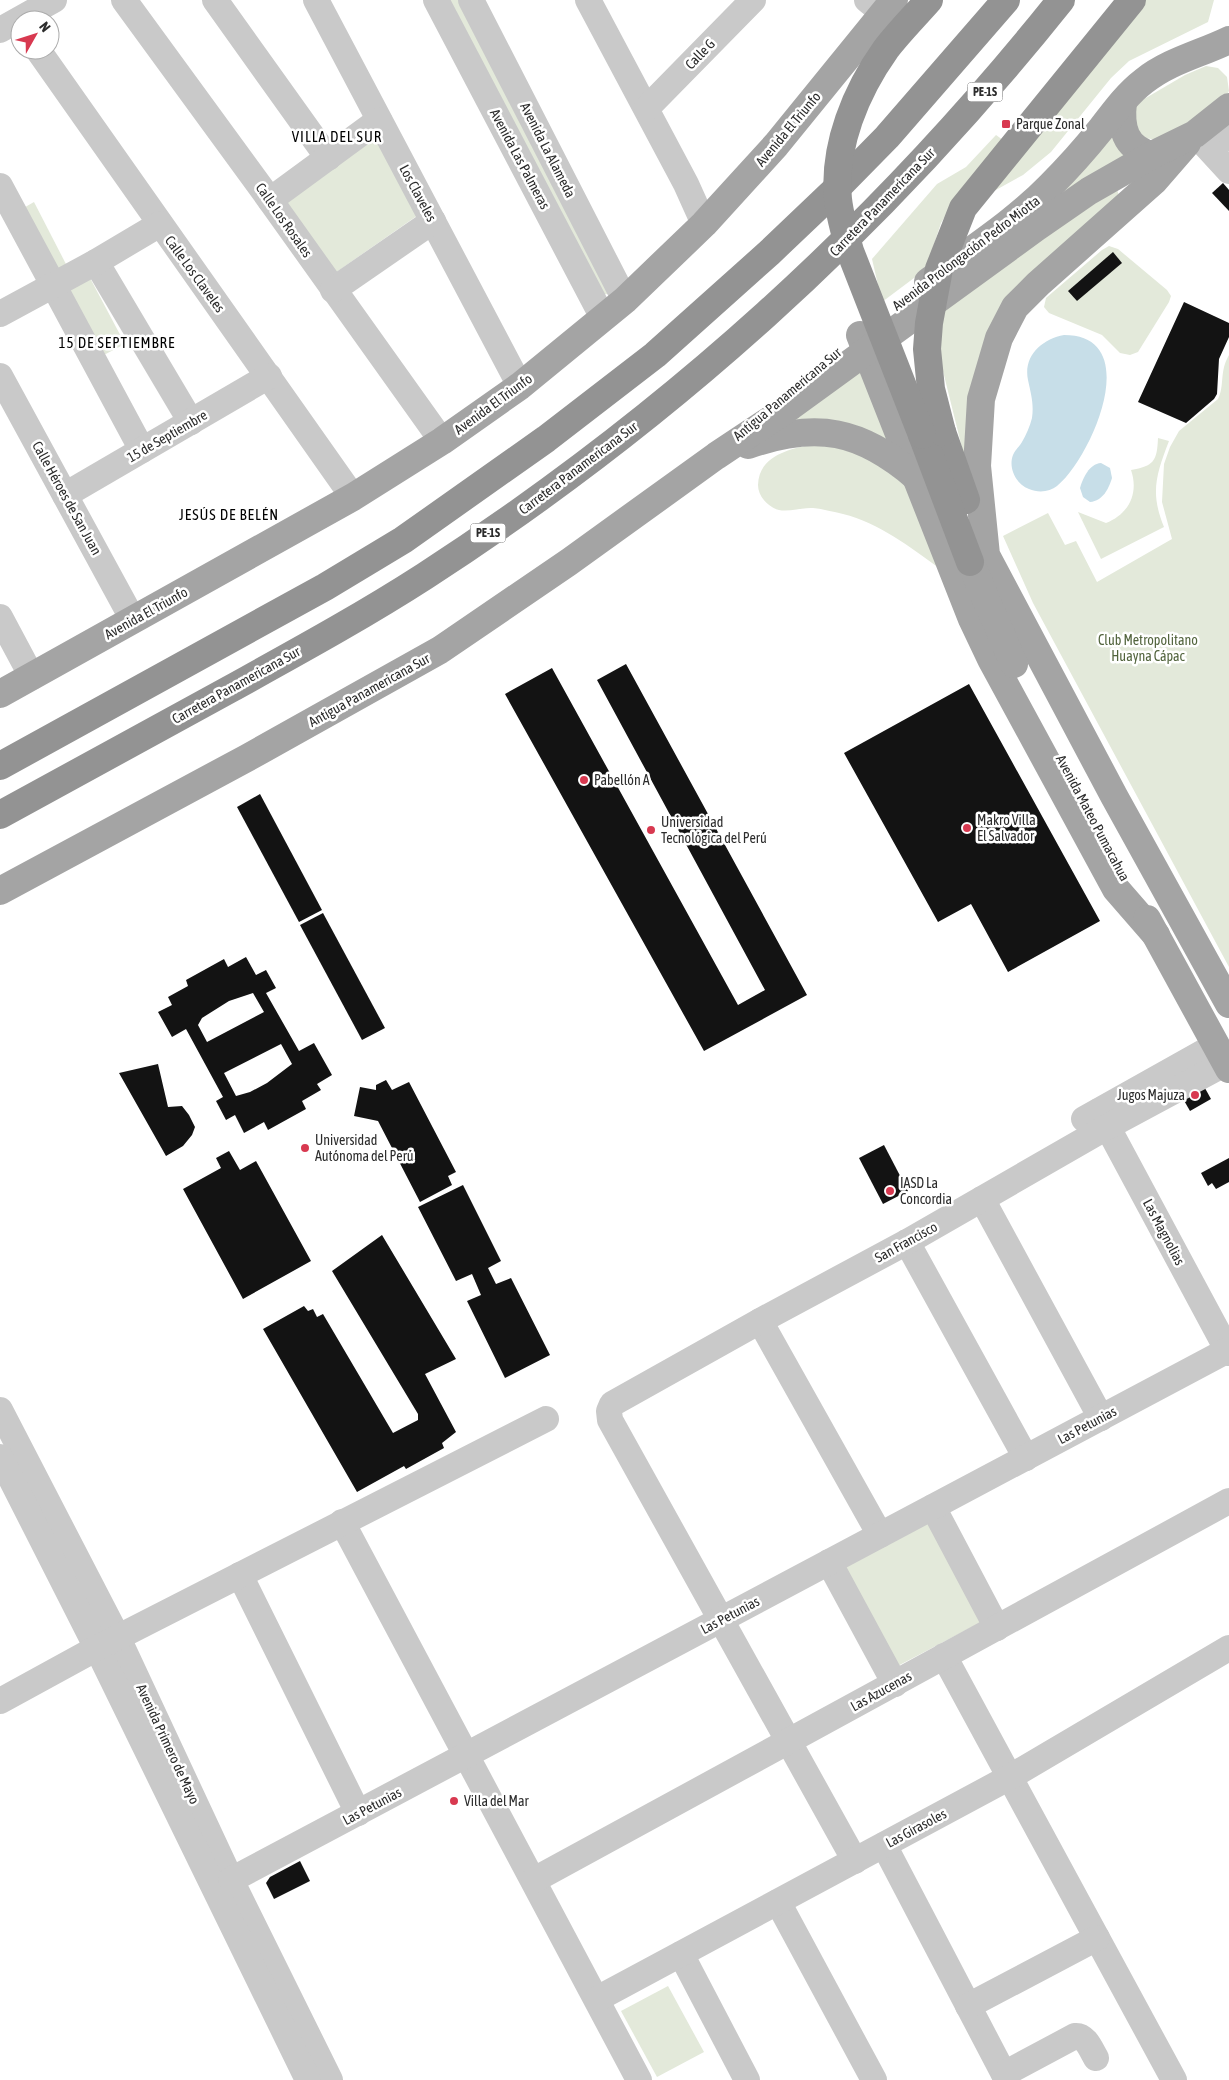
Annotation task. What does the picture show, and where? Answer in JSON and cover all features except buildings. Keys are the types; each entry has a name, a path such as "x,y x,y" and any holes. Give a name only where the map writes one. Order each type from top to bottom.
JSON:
{"highway":[{"path":"929,0 887,48 860,89 839,155 838,193 842,224 850,251 932,433 978,559"},
{"path":"0,766 325,587 403,540 546,439 655,355 831,194 887,137 1006,0"},
{"name":"Carretera Panamericana Sur","path":"0,815 345,625 425,576 509,519 635,426 726,351 861,226 968,111 1061,0"},
{"path":"932,433 931,389 927,349 929,323 939,269 963,208 1132,0"}],"main road":[{"name":"Avenida El Triunfo","path":"0,694 353,496 442,441 520,386 625,300 704,224 776,145 881,4"},
{"name":"Avenida Prolongación Pedro Miotta","path":"863,342 1040,196 1144,81 1158,71 1192,54 1223,49"},
{"path":"1123,102 1122,123 1129,141 1137,149 1152,155"},
{"name":"Avenida Prolongación Pedro Miotta","path":"863,342 1089,191 1152,155 1216,125"},
{"path":"978,559 977,466 981,399 999,338 1015,307 1038,284 1216,125"},
{"path":"863,342 972,620 991,659 1116,889 1156,935"},
{"name":"Antigua Panamericana Sur","path":"0,891 247,758 440,650 569,562 716,456 791,406 863,342"},
{"path":"716,456 769,437 800,432 832,432 860,440 881,450 896,460 917,479"},
{"name":"Avenida Mateo Pumacahua","path":"978,559 1006,648 1070,776 1224,1059"},
{"name":"Avenida Mateo Pumacahua","path":"978,559 1110,787 1229,1004"}],"street":[{"path":"37,10 54,0"},
{"name":"Calle Los Rosales","path":"124,0 442,441"},
{"path":"215,0 328,158"},
{"name":"Los Claveles","path":"316,0 520,386"},
{"name":"Avenida Las Palmeras","path":"436,0 603,318"},
{"name":"Avenida La Alameda","path":"471,0 625,300"},
{"name":"Calle G","path":"646,108 753,0"},
{"path":"596,3 704,224"},
{"name":"Calle Los Claveles","path":"45,60 353,496"},
{"path":"270,200 379,120"},
{"path":"1216,125 1229,171"},
{"path":"0,186 142,450"},
{"path":"333,290 433,221"},
{"path":"0,314 96,262 160,224"},
{"path":"96,262 191,422"},
{"name":"Calle Héroes de San Juan","path":"0,376 133,620"},
{"name":"15 de Septiembre","path":"65,495 269,376"},
{"path":"0,617 32,677"},
{"name":"San Francisco","path":"722,1620 610,1420 609,1411 612,1404 982,1199 1093,1125 1224,1059"},
{"name":"Las Magnolias","path":"1093,1125 1228,1352"},
{"path":"982,1199 1101,1418"},
{"path":"907,1242 1026,1458"},
{"path":"760,1321 880,1535"},
{"name":"Las Petunias","path":"232,1880 1228,1352"},
{"name":"Avenida Primero de Mayo","path":"0,1410 308,2080"},
{"path":"0,1701 342,1522 546,1419"},
{"name":"Avenida Primero de Mayo","path":"0,1457 108,1643 232,1880 330,2080"},
{"name":"Las Azucenas","path":"534,1880 1229,1501"},
{"path":"933,1507 998,1628"},
{"path":"342,1522 598,1999 639,2080"},
{"path":"829,1562 894,1684"},
{"path":"240,1575 358,1814"},
{"path":"722,1620 855,1861"},
{"name":"Las Girasoles","path":"598,1999 1010,1777 1229,1648"},
{"path":"944,1656 1174,2080"},
{"path":"884,1845 1006,2077 1075,2036 1080,2035 1083,2038 1096,2058"},
{"path":"778,1902 874,2080"},
{"path":"968,2006 1097,1938"},
{"path":"681,1954 747,2080"}],"green space":[{"path":"442,0 462,0 610,293 603,295"},
{"path":"1140,0 1214,0 1208,22 1129,61 1111,78 1051,152 1023,175 985,196"},
{"path":"1206,66 1218,68 1227,77 1229,91 1222,102 1158,140 1145,138 1135,129 1134,108 1139,102 1185,75"},
{"path":"1113,128 1138,158 1046,200"},
{"path":"378,134 421,213 335,273 284,198"},
{"path":"996,135 1003,140 961,189 941,223 926,269 882,302 872,259 937,184 966,167"},
{"path":"1117,189 1119,196 1017,292 965,460 940,359 938,324 952,297"},
{"path":"34,202 68,268 54,275 20,210"},
{"path":"1109,246 1118,249 1167,290 1171,296 1138,352 1130,355 1120,353 1102,335 1049,313 1044,307 1046,298"},
{"path":"90,278 125,344 100,357 65,291"},
{"name":"Club Metropolitano Huayna Cápac","path":"1229,355 1229,967 1033,603 1003,536 1048,513 1065,545 1076,541 1097,582 1172,539 1162,502 1164,464 1170,447 1179,431 1218,399 1224,367"},
{"path":"862,366 894,446 865,429 841,422 782,424"},
{"path":"1158,438 1169,441 1156,484 1157,504 1164,527 1101,559 1078,512 1106,523 1121,514 1133,495 1134,487 1131,470 1145,467 1153,461 1157,452"},
{"path":"814,444 843,447 890,468 912,493 939,568 894,536 856,518 813,508 786,511 776,509 766,503 760,495 758,488 760,475 764,467 777,455 795,448"},
{"path":"933,1517 987,1619 892,1669 838,1567"},
{"path":"668,1986 704,2052 657,2077 621,2011"}],"water":[{"path":"1064,335 1088,340 1102,355 1107,375 1104,400 1096,425 1071,471 1054,488 1047,491 1036,491 1024,487 1012,470 1013,455 1025,436 1033,413 1027,371 1028,363 1036,350 1048,340"},
{"path":"1101,463 1110,468 1112,478 1102,497 1090,502 1083,497 1080,488 1090,469"}],"place":[{"name":"Parque Zonal","path":"1006,124"},
{"name":"Pabellón A","path":"584,780"},
{"name":"Makro Villa El Salvador","path":"967,828"},
{"name":"Universidad Tecnológica del Perú","path":"651,830"},
{"name":"Jugos Majuza","path":"1195,1095"},
{"name":"Universidad Autónoma del Perú","path":"305,1148"},
{"name":"IASD La Concordia","path":"890,1191"},
{"name":"Villa del Mar","path":"454,1801"}],"district":[{"name":"VILLA DEL SUR","path":"337,137"},
{"name":"15 DE SEPTIEMBRE","path":"117,343"},
{"name":"JESÚS DE BELÉN","path":"229,515"}]}
